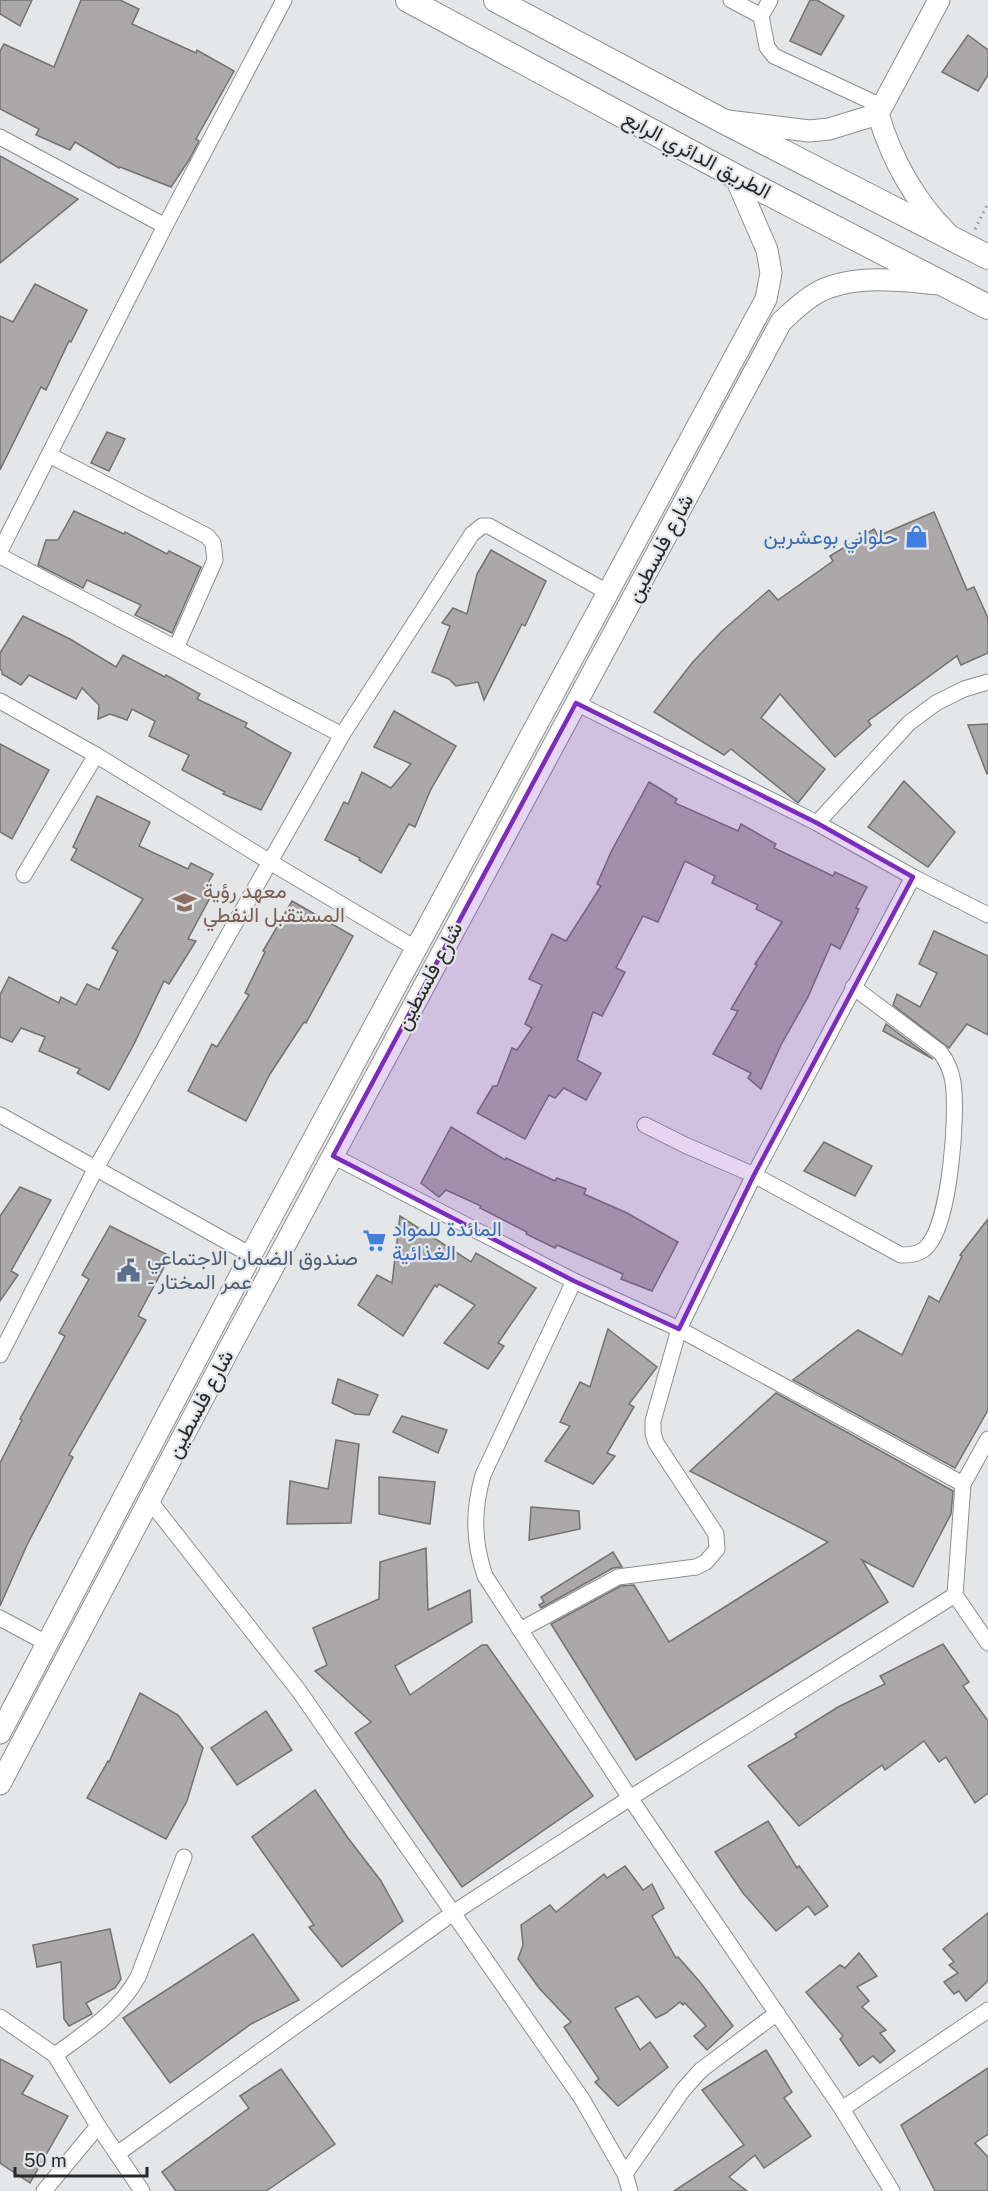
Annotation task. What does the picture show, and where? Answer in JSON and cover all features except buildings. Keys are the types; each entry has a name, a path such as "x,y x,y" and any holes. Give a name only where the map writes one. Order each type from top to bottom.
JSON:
{"main road":[{"name":"الطريق الدائري الرابع","path":"408,0 735,176 988,307"},
{"name":"الطريق الدائري الرابع","path":"496,0 721,120 970,248"}],"street":[{"path":"0,551 165,226 284,0"},
{"path":"731,0 761,16"},
{"path":"770,0 761,16 767,47 774,56 880,110"},
{"path":"939,0 880,110 887,143 899,171 915,196 934,220 970,248"},
{"path":"721,120 809,131 830,129 880,110"},
{"path":"0,137 165,226"},
{"name":"شارع فلسطين","path":"0,1733 250,1255 766,299 771,273 767,250 753,213 735,176"},
{"name":"شارع فلسطين","path":"0,1784 229,1349 781,322 804,301 829,287 887,279 942,284"},
{"path":"49,455 207,537 213,543 215,560 176,648"},
{"path":"0,1355 96,1168 342,735 471,534 482,526 489,526 609,593"},
{"path":"0,556 342,735"},
{"path":"817,823 909,723 936,703 964,689 988,682"},
{"path":"0,701 96,755 415,948"},
{"path":"576,703 817,823 913,877 988,915"},
{"path":"24,875 96,755"},
{"path":"520,1630 608,1581 624,1575 696,1568 706,1562 717,1549 716,1534 664,1457 652,1433 653,1421 679,1329 754,1175 913,877"},
{"path":"645,1125 754,1175 901,1255 913,1255 923,1251 938,1228 946,1194 955,1122 953,1083 949,1068 940,1052 853,987"},
{"path":"0,1115 250,1255"},
{"path":"333,1156 574,1281 679,1329 963,1484"},
{"path":"574,1281 483,1475 478,1494 475,1539 479,1559 485,1576 520,1630 630,1798 842,2109 892,2191"},
{"path":"208,1339 229,1349"},
{"path":"988,1438 963,1484 955,1595 988,1643"},
{"path":"149,1500 299,1691 582,2099 625,2174 630,2191"},
{"path":"117,2154 453,1913 630,1798 955,1595"},
{"path":"0,1618 48,1644"},
{"path":"56,2055 105,2017 130,1992 138,1977 184,1857"},
{"path":"842,2109 988,2010"},
{"path":"625,2174 683,2091 701,2070 777,2013"},
{"path":"0,2018 56,2055 98,2126 142,2191"},
{"path":"44,2191 98,2126"}],"path":[{"path":"970,248 988,203"}],"highlighted area":[{"path":"576,703 817,823 913,877 754,1175 679,1329 574,1281 333,1156"}],"place":[{"name":"حلواني بوعشرين","path":"916,537"},
{"name":"معهد رؤية المستقبل النفطي","path":"185,903"},
{"name":"المائدة للمواد الغذائية","path":"374,1241"},
{"name":"صندوق الضمان الاجتماعي - عمر المختار","path":"129,1270"}]}
